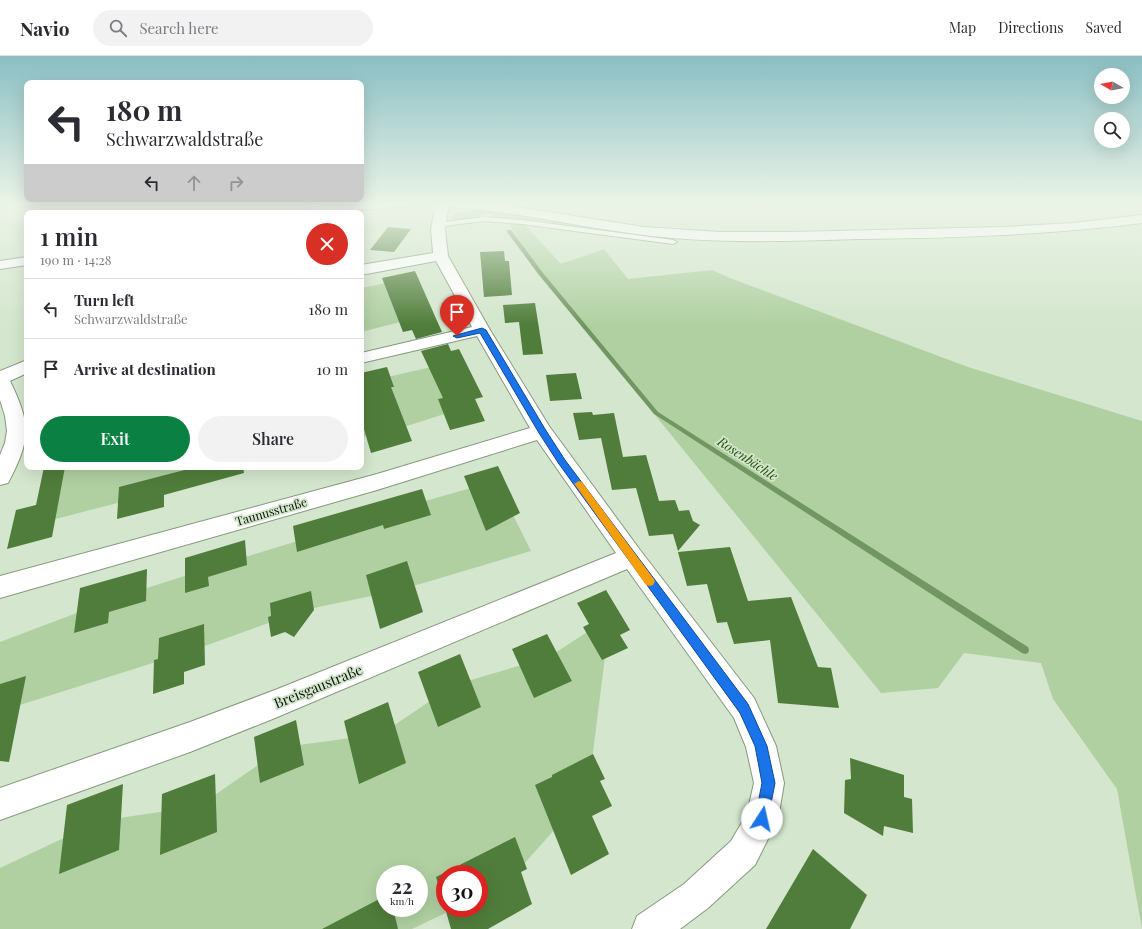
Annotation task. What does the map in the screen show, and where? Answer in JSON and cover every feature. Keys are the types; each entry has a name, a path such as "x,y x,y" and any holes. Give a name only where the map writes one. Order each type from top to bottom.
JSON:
{"street":[{"path":"438,244 441,256 482,330 542,431 632,558 744,708 761,746 769,783 762,819 743,853 696,896 650,929"},
{"path":"364,269 441,256"},
{"path":"0,265 24,261"},
{"path":"364,357 482,330"},
{"path":"0,476 22,438 0,378 24,367"},
{"name":"Taunusstraße","path":"0,587 377,482 542,431"},
{"name":"Breisgaustraße","path":"0,804 190,737 247,715 632,558"}],"green space":[{"path":"521,244 542,244 561,264 604,249 628,279 712,270 968,367 1142,421 1142,929 1117,789 1053,699 1041,663 964,653 938,688 881,693 538,271"},
{"path":"406,279 420,317 364,331 364,287"},
{"path":"449,363 463,408 385,433 364,436 364,382"},
{"path":"60,470 210,470 141,497 32,525"},
{"path":"496,481 531,551 400,590 304,610 191,651 7,709 0,691 0,642 119,597 411,505"},
{"path":"610,617 588,792 505,885 488,878 488,865 436,865 437,917 412,929 0,929 0,868 100,821 199,806 284,747 381,734 454,685 549,657"}],"building":[{"path":"375,244 400,244 394,252 370,250"},
{"path":"504,251 505,261 509,261 512,295 484,297 480,252"},
{"path":"415,271 442,332 416,339 412,330 403,332 382,278"},
{"path":"535,303 543,354 523,355 519,322 505,323 503,305"},
{"path":"448,344 451,351 459,349 483,397 475,399 485,421 450,430 438,399 443,398 421,351"},
{"path":"387,367 394,387 391,387 412,441 371,453 364,429 364,372"},
{"path":"576,373 582,399 550,401 546,375"},
{"path":"592,412 593,415 614,413 623,457 646,455 659,501 675,500 679,511 689,510 693,521 700,525 678,551 673,534 649,536 636,488 612,490 601,438 579,440 573,413"},
{"path":"498,466 520,513 486,531 464,476"},
{"path":"43,470 64,470 52,537 7,549 16,510 36,505"},
{"path":"184,470 244,470 244,473 164,495 164,507 117,519 119,487"},
{"path":"422,489 431,515 384,529 383,525 297,552 293,526"},
{"path":"245,540 247,565 208,577 209,586 185,593 185,558"},
{"path":"730,547 748,601 791,597 818,667 831,668 839,708 778,703 770,640 734,644 727,622 717,623 707,584 687,586 678,552"},
{"path":"407,561 423,612 380,629 366,575"},
{"path":"147,569 146,601 109,612 108,623 74,633 80,588"},
{"path":"606,590 630,630 620,635 628,648 602,660 583,627 589,624 577,603"},
{"path":"311,591 314,610 294,637 285,632 271,637 268,617 271,616 270,603"},
{"path":"204,624 205,665 184,672 184,684 153,694 154,660 158,659 159,638"},
{"path":"547,634 572,681 534,698 512,649"},
{"path":"460,654 481,707 438,727 418,672"},
{"path":"26,676 9,762 0,761 0,684"},
{"path":"388,702 406,763 359,784 344,721"},
{"path":"296,720 304,765 260,783 254,737"},
{"path":"593,754 605,779 600,781 612,806 592,816 609,854 571,875 535,785"},
{"path":"850,758 904,775 904,797 912,799 913,833 884,826 883,836 844,813 845,780 851,779"},
{"path":"215,774 217,832 160,855 162,794"},
{"path":"123,784 119,850 59,874 67,805"},
{"path":"515,837 527,869 521,872 532,904 488,929 451,929 448,917 488,917 488,865 460,865"},
{"path":"813,849 867,895 850,929 766,929"},
{"path":"376,901 376,917 395,917 398,929 322,929"}],"waterway":[{"name":"Rosenbächle","path":"518,244 541,274 656,413 1025,650"}],"slow traffic":[{"path":"579,484 650,581"}],"route":[{"path":"457,336 482,330 562,462 744,708 761,746 769,783 762,819"}]}
